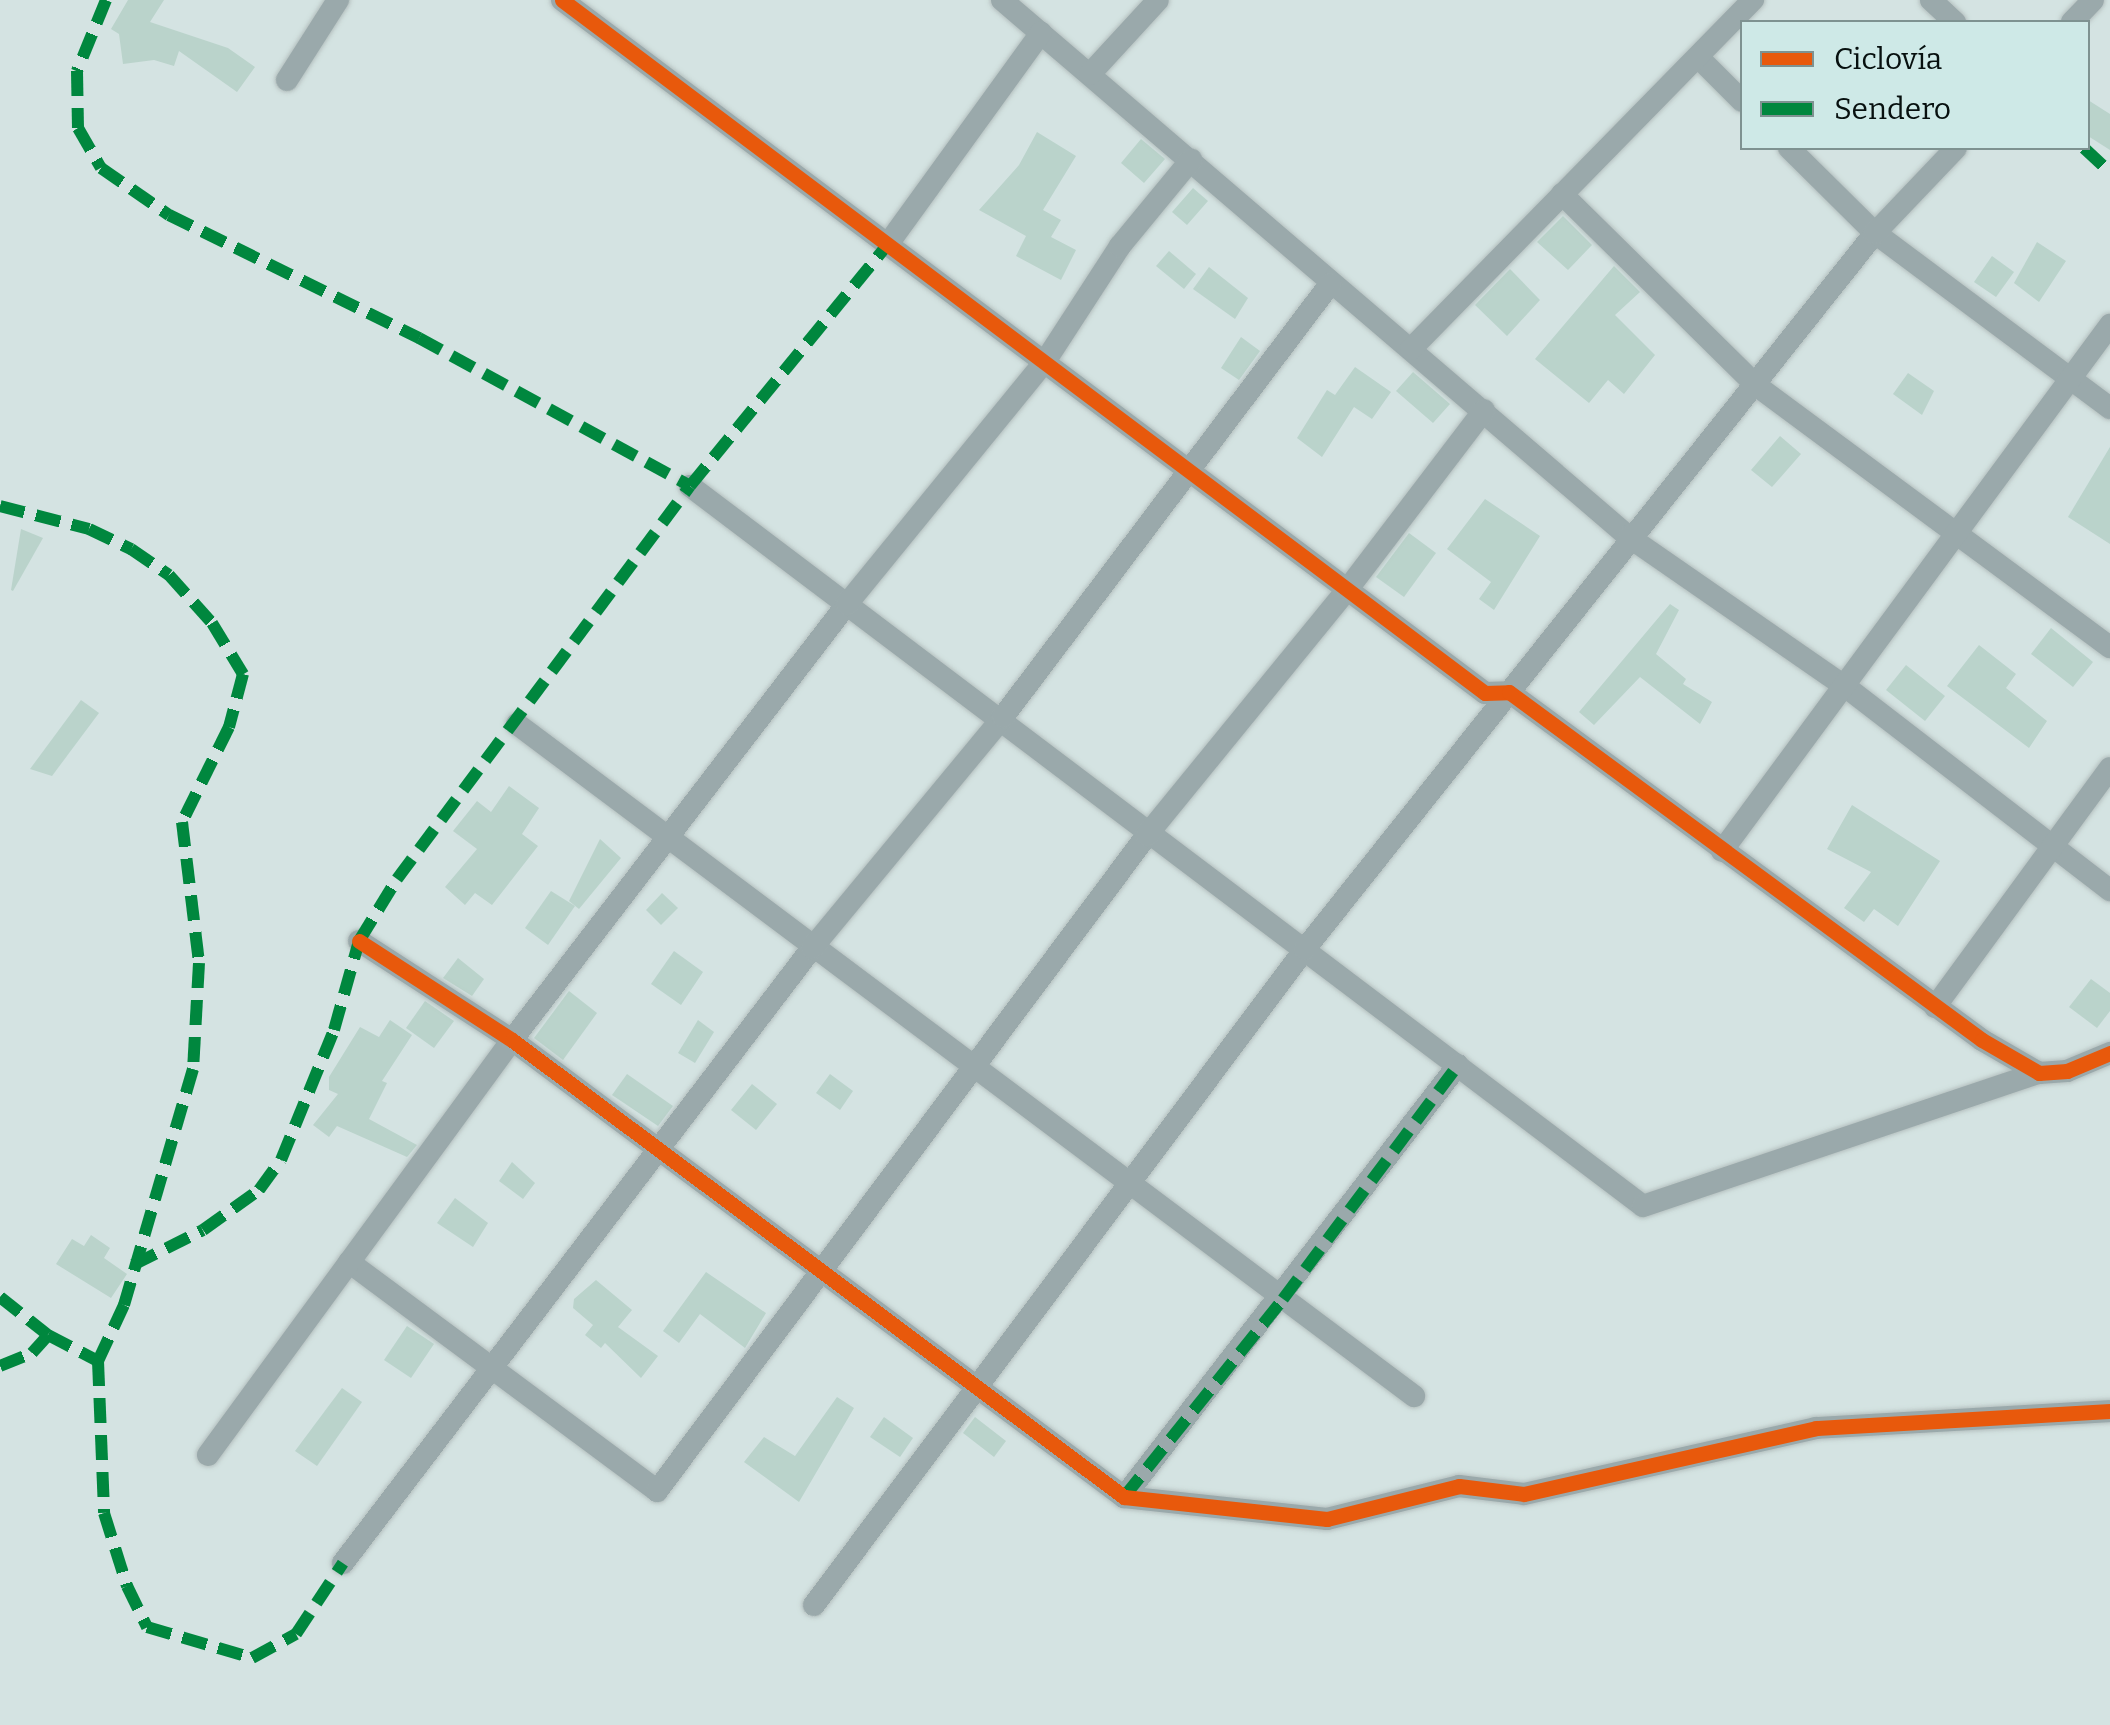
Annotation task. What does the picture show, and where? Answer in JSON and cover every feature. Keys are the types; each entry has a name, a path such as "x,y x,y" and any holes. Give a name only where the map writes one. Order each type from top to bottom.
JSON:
{"street":[{"path":"287,80 338,0"},
{"path":"562,0 1485,692 1508,692 1935,1007 2040,1072"},
{"path":"1002,0 1628,537 1846,687 2110,890"},
{"path":"1090,74 1158,0"},
{"path":"1411,349 1700,59 1753,0"},
{"path":"1931,0 1953,20"},
{"path":"2074,20 2093,0"},
{"path":"888,244 1041,33"},
{"path":"1700,59 1740,99"},
{"path":"1791,150 1875,234 2110,408"},
{"path":"814,1605 972,1388 1305,949 1628,537 1758,386 1875,234 1954,150"},
{"path":"208,1455 512,1040 847,604 1046,360 1120,246 1191,160"},
{"path":"1562,194 1758,386 2110,647"},
{"path":"343,1564 812,948 1003,718 1330,284"},
{"path":"1722,851 1960,535 2110,325"},
{"path":"349,1262 657,1491 1147,835 1347,590 1484,410"},
{"path":"690,486 1003,718 1147,835 1305,949 1643,1206 2040,1072 2067,1071 2110,1052"},
{"path":"516,724 1414,1396"},
{"path":"1935,1007 2110,768"},
{"path":"358,942 512,1040 972,1388 1124,1497 1326,1519 1459,1486 1524,1494 1816,1428 2110,1412"},
{"path":"1124,1497 1283,1299 1458,1065"}],"building":[{"path":"128,0 164,0 150,22 228,48 255,67 237,92 179,51 174,66 154,60 123,64 119,34 111,29"},
{"path":"2090,101 2110,114 2110,150 2090,137"},
{"path":"1037,132 1076,156 1043,210 1061,220 1051,237 1076,250 1061,280 1016,256 1026,236 979,210 1019,165"},
{"path":"1141,139 1165,159 1144,183 1121,163"},
{"path":"1193,188 1208,201 1187,225 1172,212"},
{"path":"1563,216 1592,245 1568,270 1537,242"},
{"path":"2037,242 2066,261 2039,302 2014,283"},
{"path":"1169,251 1196,274 1184,289 1156,266"},
{"path":"1992,256 2014,272 1996,297 1974,282"},
{"path":"1614,266 1640,292 1615,315 1655,355 1624,394 1608,380 1589,403 1535,359"},
{"path":"1209,267 1248,298 1235,319 1193,289"},
{"path":"1510,269 1540,300 1507,336 1475,305"},
{"path":"1241,337 1260,351 1239,380 1221,368"},
{"path":"1355,367 1391,392 1372,419 1354,407 1322,457 1297,438 1327,390 1335,395"},
{"path":"1413,372 1450,404 1433,423 1396,391"},
{"path":"1908,373 1934,391 1922,415 1893,394"},
{"path":"1780,436 1801,454 1772,487 1751,470"},
{"path":"2110,447 2110,544 2068,517"},
{"path":"1485,499 1540,536 1494,610 1479,599 1491,582 1447,549"},
{"path":"21,529 43,538 13,591 11,590"},
{"path":"1409,533 1436,553 1404,597 1376,577"},
{"path":"1670,604 1679,610 1656,654 1686,679 1683,684 1712,702 1700,724 1640,677 1594,725 1579,712"},
{"path":"2051,628 2093,662 2073,687 2031,654"},
{"path":"1979,645 2016,674 2006,688 2047,721 2029,748 1947,686"},
{"path":"1906,665 1945,696 1925,721 1886,690"},
{"path":"81,700 99,713 52,776 30,769"},
{"path":"509,786 539,808 522,834 538,846 492,905 475,893 465,905 445,887 477,849 453,831 477,801 491,812"},
{"path":"1852,805 1940,861 1898,926 1874,909 1864,922 1844,908 1871,872 1827,849"},
{"path":"600,839 621,858 579,909 569,901"},
{"path":"551,891 575,906 548,945 525,928"},
{"path":"662,893 678,908 661,925 646,910"},
{"path":"674,951 703,972 681,1005 651,984"},
{"path":"458,958 484,979 472,996 443,978"},
{"path":"2091,979 2110,993 2110,1011 2097,1028 2069,1007"},
{"path":"569,991 597,1013 563,1060 534,1038"},
{"path":"425,1001 454,1021 434,1048 406,1028"},
{"path":"390,1020 412,1035 382,1081 387,1083 369,1119 417,1145 407,1157 337,1126 329,1137 313,1125 338,1094 329,1090 329,1077 360,1027 379,1037"},
{"path":"698,1020 714,1032 695,1063 678,1053"},
{"path":"627,1074 673,1106 658,1126 612,1095"},
{"path":"830,1074 853,1091 840,1110 816,1093"},
{"path":"752,1084 777,1104 756,1130 731,1110"},
{"path":"512,1162 535,1183 523,1199 499,1181"},
{"path":"455,1198 488,1223 473,1247 437,1223"},
{"path":"91,1235 110,1248 104,1258 127,1274 111,1298 56,1264 72,1239 84,1246"},
{"path":"706,1272 766,1313 745,1348 700,1314 679,1343 663,1331"},
{"path":"596,1280 632,1310 618,1327 658,1356 641,1378 605,1343 601,1348 585,1335 593,1325 573,1308 574,1299"},
{"path":"407,1326 434,1344 411,1378 384,1360"},
{"path":"342,1388 362,1402 317,1466 295,1451"},
{"path":"837,1397 854,1408 799,1502 744,1462 764,1437 795,1456"},
{"path":"884,1417 913,1438 900,1457 870,1437"},
{"path":"975,1417 1006,1441 994,1457 963,1433"}],"marked path":[{"path":"106,0 77,71 78,128 101,168 169,215 419,338 690,486"},
{"path":"2086,150 2110,172"},
{"path":"133,1265 203,1230 259,1190 281,1160 334,1030 359,941 397,879 690,486 888,244"},
{"path":"0,506 89,529 131,549 169,575 212,623 243,674 229,727 182,822 199,963 193,1069 124,1305 98,1361 104,1513 127,1586 147,1627 252,1658 296,1634 343,1563"},
{"path":"1119,1494 1124,1497 1283,1299 1458,1065"},
{"path":"0,1297 48,1335 98,1361"},
{"path":"0,1366 32,1353 48,1335"}],"cycle path":[{"path":"562,0 1485,693 1509,692 1982,1040 2039,1073 2067,1071 2110,1053"},
{"path":"359,941 512,1040 1124,1497 1327,1519 1459,1486 1524,1494 1816,1428 2110,1411"}]}
